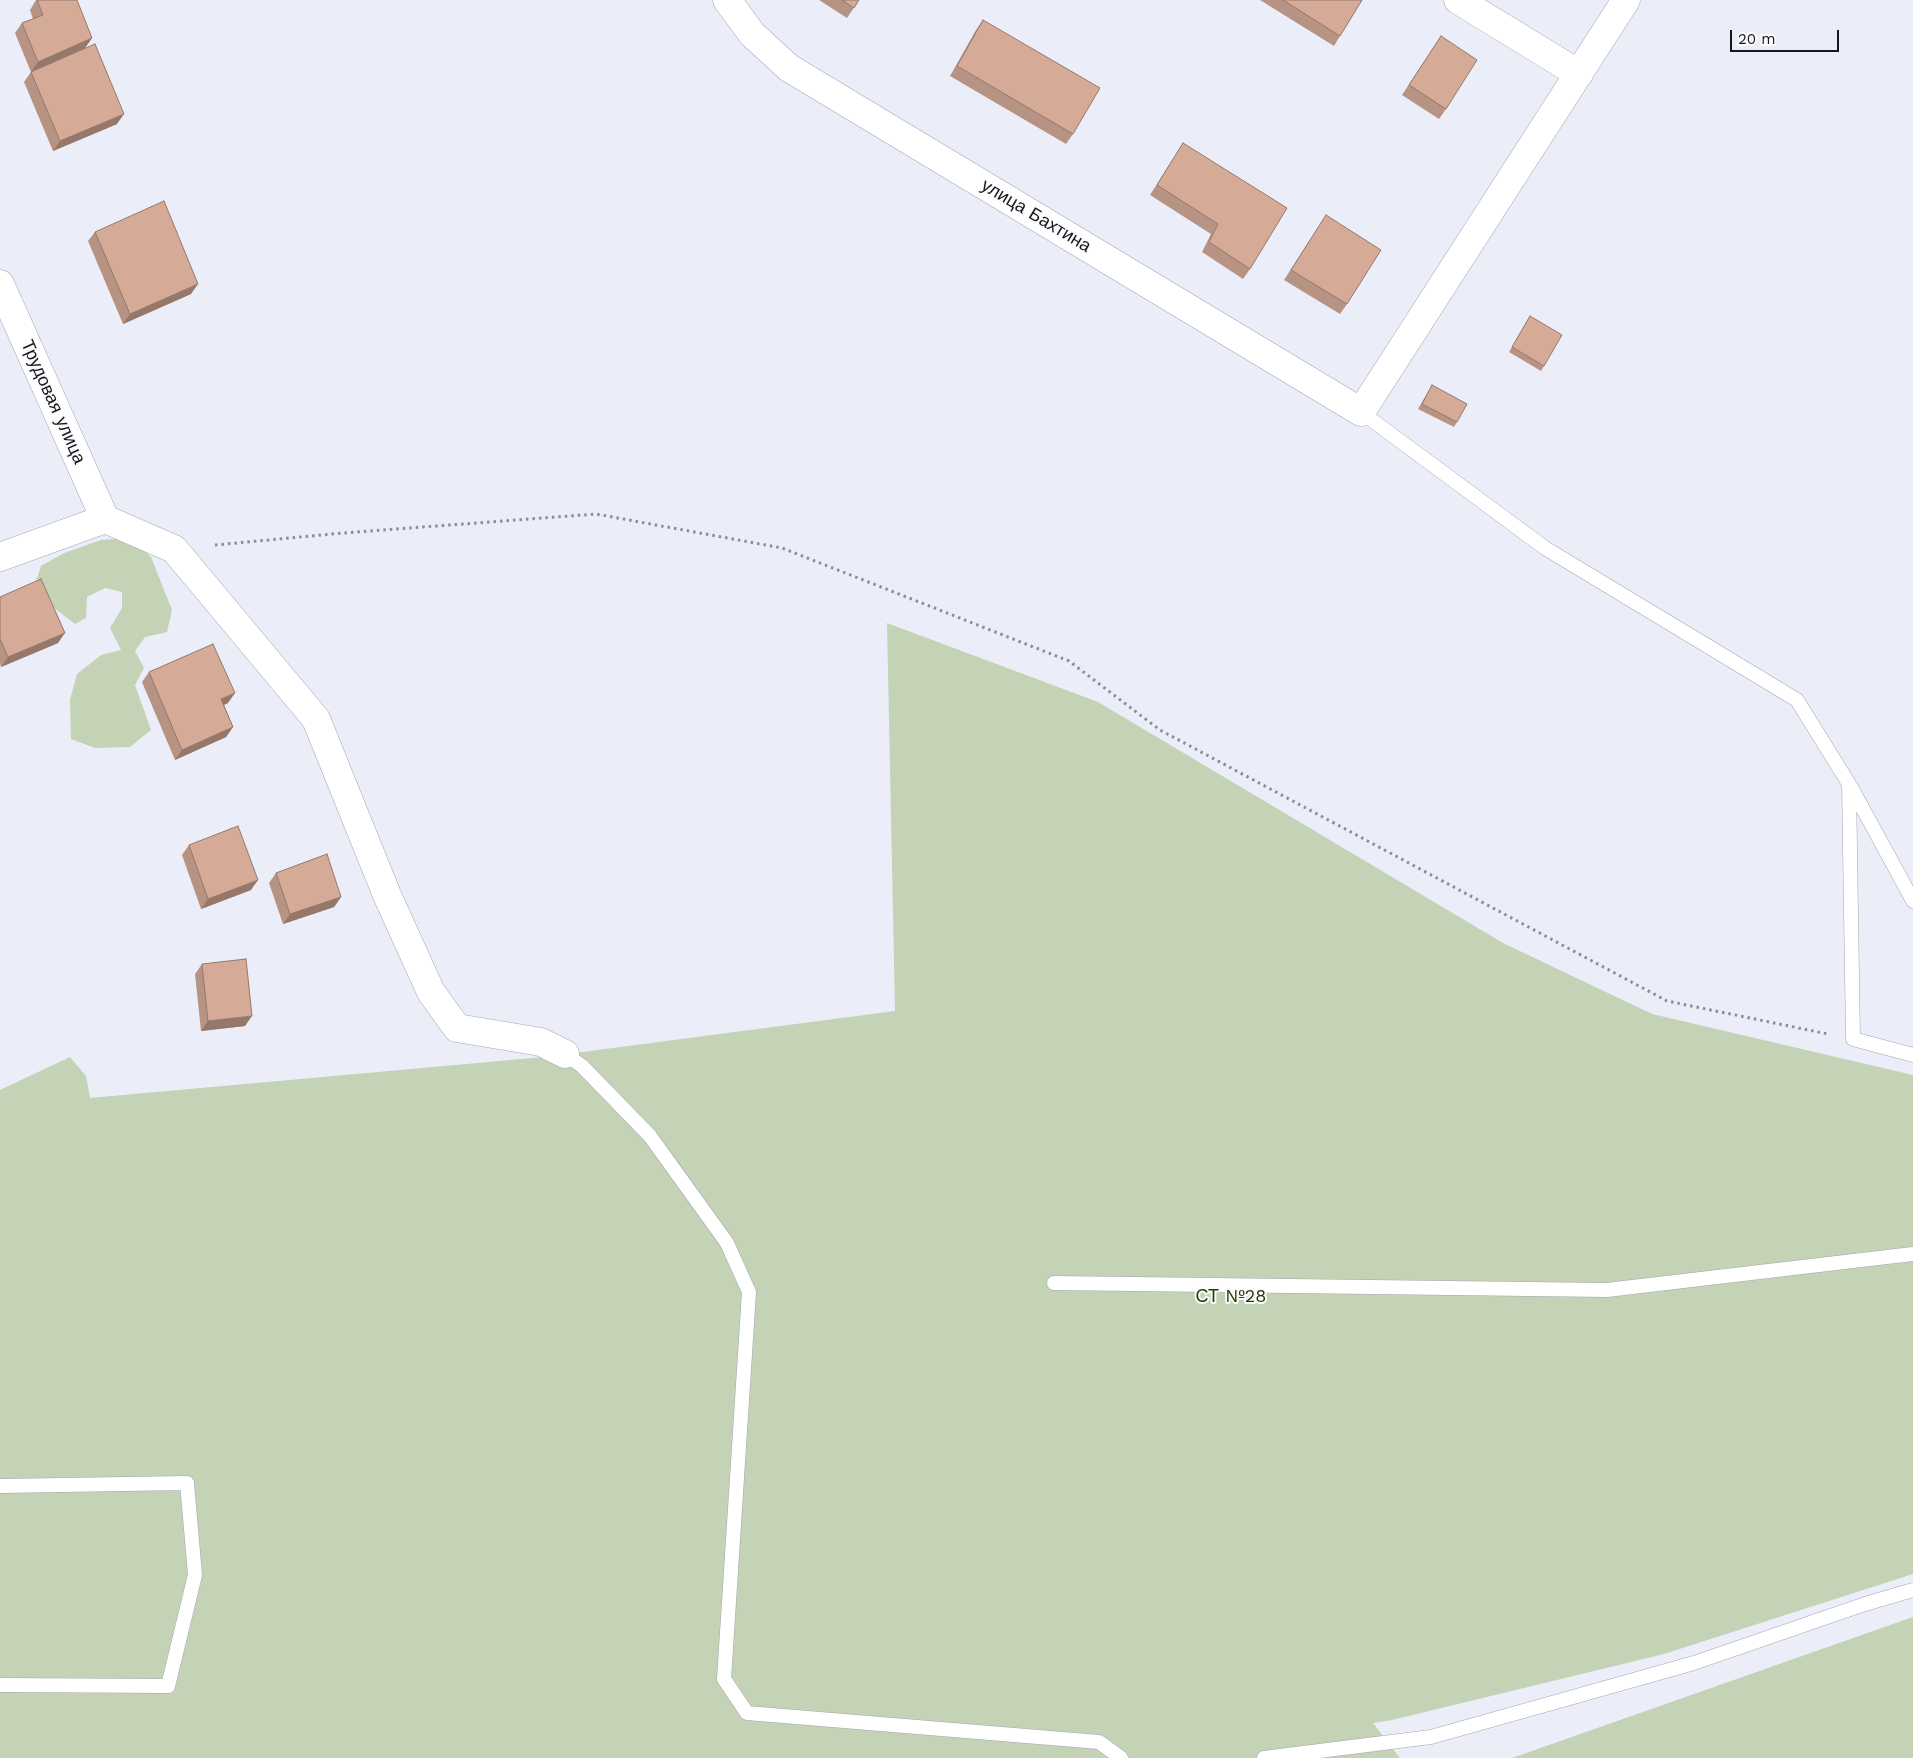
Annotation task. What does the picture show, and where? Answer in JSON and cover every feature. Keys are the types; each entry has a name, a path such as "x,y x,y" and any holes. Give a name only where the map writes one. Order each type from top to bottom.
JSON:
{"street":[{"name":"улица Бахтина","path":"727,0 752,34 789,68 1361,412"},
{"path":"1458,0 1579,74"},
{"path":"1361,412 1626,0"},
{"name":"Трудовая улица","path":"0,284 105,519"},
{"path":"0,557 105,519 174,549 316,719 387,895 431,992 457,1028 540,1042 565,1054"}],"lane":[{"path":"1361,412 1545,548 1797,700 1849,784 1913,901"},
{"path":"1849,784 1853,1039 1913,1055"},
{"path":"565,1054 582,1066 650,1136 727,1243 749,1292 724,1679 747,1713 1099,1742 1121,1758"},
{"path":"1054,1283 1607,1290 1913,1254"},
{"path":"0,1486 187,1483 195,1574 168,1686 0,1684"},
{"path":"1264,1758 1431,1737 1694,1663 1865,1604 1913,1590"}],"path":[{"path":"174,549 343,533 596,514 782,548 1069,661 1160,730 1667,1001 1853,1039"}],"green space":[{"path":"130,538 151,557 172,610 167,632 145,637 135,651 144,668 135,685 151,730 130,747 95,748 71,739 70,700 77,674 101,655 121,650 110,628 122,608 122,592 105,588 87,597 86,618 75,624 49,604 36,581 41,566 64,553 101,540"},
{"name":"СТ №28","path":"887,623 1098,702 1503,943 1652,1014 1913,1075 1913,1574 1664,1654 1373,1723 1400,1758 0,1758 0,1090 70,1057 86,1076 90,1098 544,1057 895,1011"},
{"path":"1913,1617 1913,1758 1512,1758"}],"building":[{"path":"37,0 77,0 92,38 38,62 22,23 43,15"},
{"path":"842,0 859,0 854,8"},
{"path":"1283,0 1362,0 1340,36"},
{"path":"983,20 1100,88 1073,134 957,66"},
{"path":"1441,36 1477,60 1446,109 1409,85"},
{"path":"95,44 124,114 60,141 31,72"},
{"path":"1183,143 1287,208 1250,269 1209,242 1218,224 1157,185"},
{"path":"164,201 198,284 130,314 95,232"},
{"path":"1326,215 1381,250 1347,304 1291,270"},
{"path":"1530,316 1562,335 1544,366 1512,347"},
{"path":"1432,385 1467,404 1457,422 1422,404"},
{"path":"41,579 65,633 8,657 0,639 0,597"},
{"path":"213,644 235,693 221,699 233,727 182,750 149,672"},
{"path":"238,826 258,880 208,899 189,845"},
{"path":"327,854 341,897 290,914 276,873"},
{"path":"246,959 252,1016 208,1021 202,964"}]}
